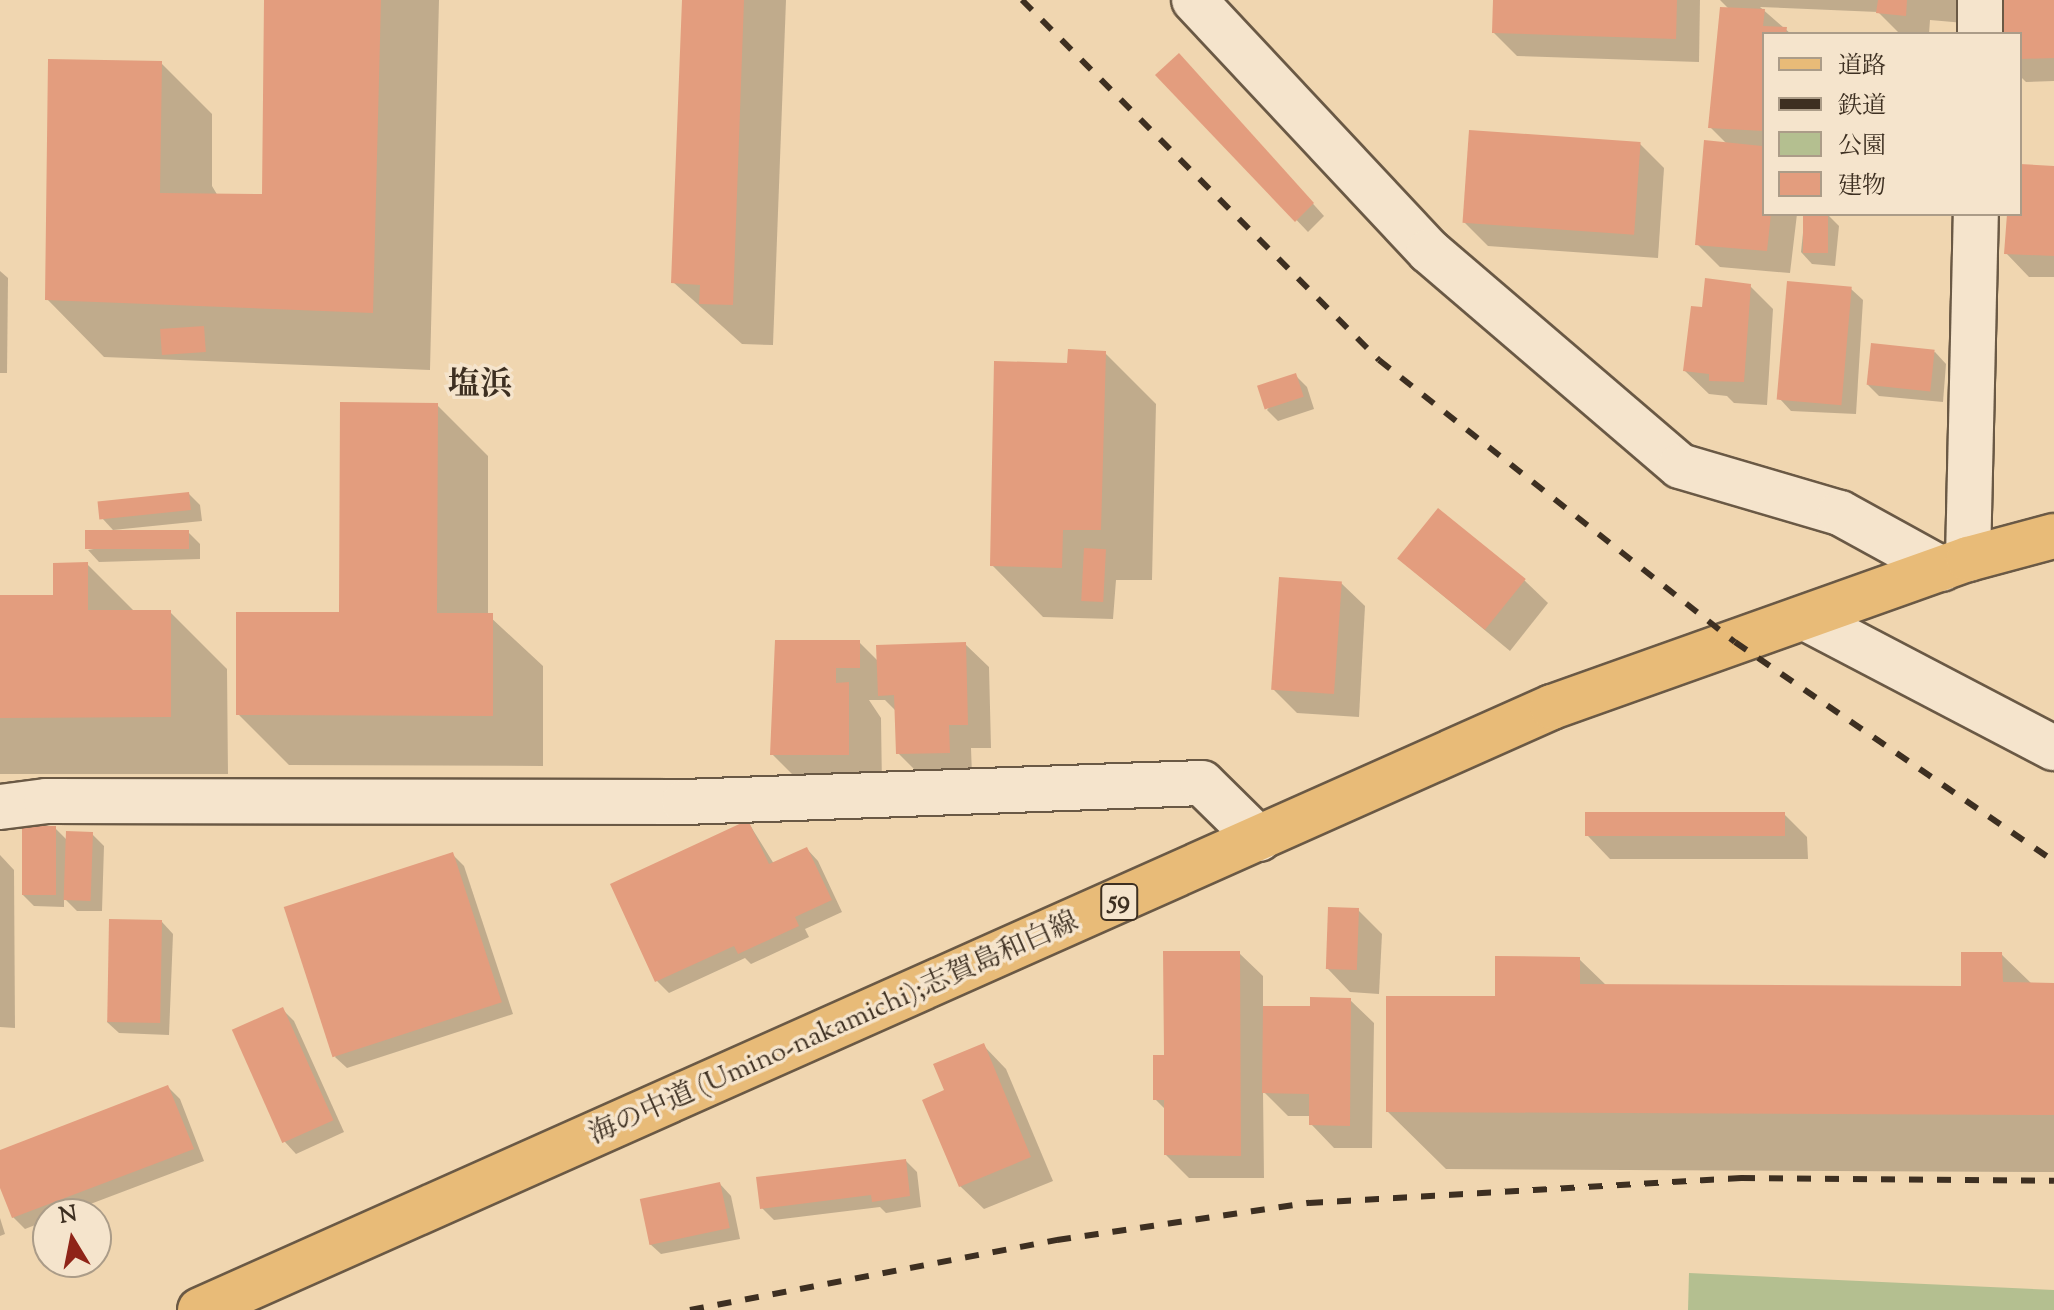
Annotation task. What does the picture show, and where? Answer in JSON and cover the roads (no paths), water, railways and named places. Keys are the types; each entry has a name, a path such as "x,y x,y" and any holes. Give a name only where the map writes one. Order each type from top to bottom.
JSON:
{"main road":[{"name":"海の中道 (Umino-nakamichi);志賀島和白線","path":"200,1310 1552,707 1955,564 2054,536"}],"street":[{"path":"1194,0 1429,251 1680,466 1840,513 1955,564 1976,216"},
{"path":"1980,0 1980,32"},
{"path":"1805,618 2054,748"},
{"path":"0,807 46,801 684,802 1202,783 1259,839"}],"railway":[{"path":"1022,0 1379,360 1735,642 2054,861"},
{"path":"690,1310 1057,1240 1309,1203 1741,1178 2054,1181"}],"district":[{"name":"塩浜","path":"480,386"}]}
